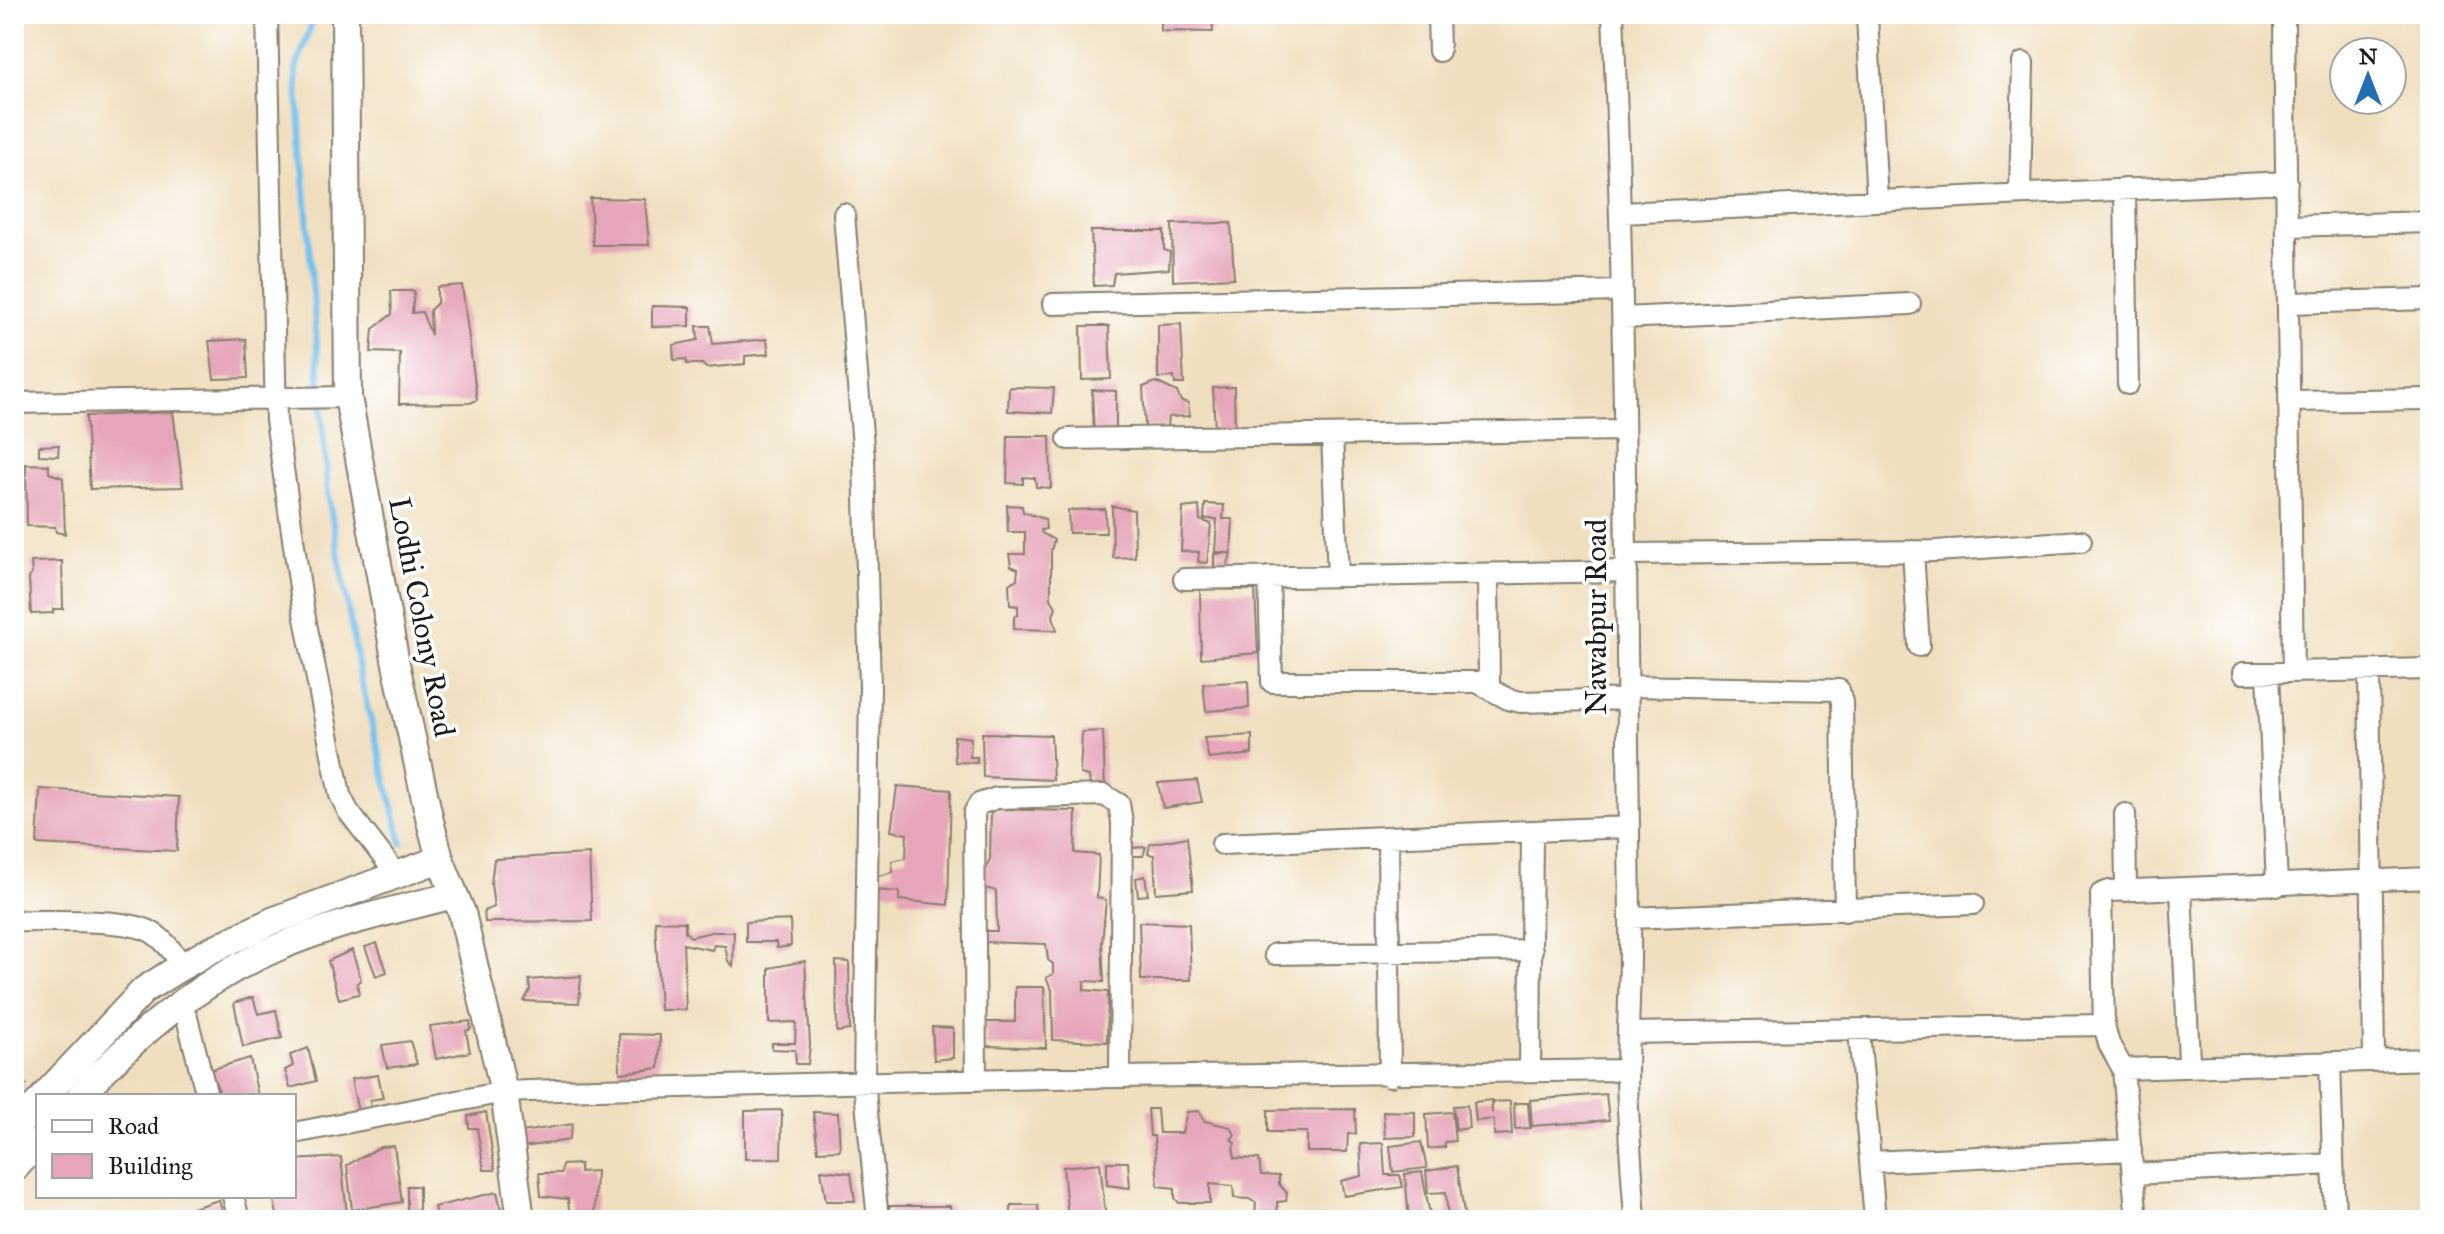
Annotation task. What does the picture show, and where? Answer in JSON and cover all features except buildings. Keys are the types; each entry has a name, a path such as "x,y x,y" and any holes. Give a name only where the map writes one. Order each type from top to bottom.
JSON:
{"main road":[{"name":"Lodhi Colony Road","path":"345,14 341,397 440,859 462,913 504,1092 521,1220"},
{"path":"46,1094 144,990 183,966 272,921 440,859"},
{"path":"82,1094 106,1067 178,1005 233,969 280,946 327,930 454,895"},
{"path":"14,1130 36,1105"},
{"path":"14,1169 36,1144"}],"street":[{"path":"267,14 273,397 303,608 340,795 348,811 397,875"},
{"path":"1438,14 1439,51"},
{"name":"Nawabpur Road","path":"1613,14 1621,213 1627,563 1630,918 1627,1070 1635,1220"},
{"path":"2287,14 2284,22 2293,672"},
{"path":"1867,16 1877,201"},
{"path":"2020,194 2023,63"},
{"path":"1621,213 2287,182"},
{"path":"2125,189 2128,384"},
{"path":"844,214 864,459 870,687 864,1082 878,1220"},
{"path":"2288,226 2430,222"},
{"path":"1053,304 1622,291"},
{"path":"2289,303 2430,299"},
{"path":"1623,318 1910,304"},
{"path":"14,403 341,397"},
{"path":"2291,401 2430,399"},
{"path":"1068,439 1624,430"},
{"path":"1332,435 1338,576"},
{"path":"1184,579 1488,574 1627,563 2081,541"},
{"path":"1913,551 1919,646"},
{"path":"1488,574 1489,687"},
{"path":"1269,577 1272,682 1477,682 1508,699 1521,702 1627,693 1839,690 1842,702 1845,911"},
{"path":"2243,673 2430,669"},
{"path":"2369,671 2374,1061"},
{"path":"2268,673 2277,886"},
{"path":"976,1080 974,813 979,804 997,798 1091,795 1111,798 1119,804 1121,813 1120,1077"},
{"path":"2125,814 2126,891"},
{"path":"1222,844 1627,827"},
{"path":"1530,1071 1532,833"},
{"path":"1388,838 1390,1076"},
{"path":"2137,1220 2123,1069 2109,1044 2104,1025 2101,894 2109,891 2430,878"},
{"path":"2181,890 2189,1060"},
{"path":"1630,918 1973,904"},
{"path":"14,921 125,924 150,931 165,943 183,966"},
{"path":"1275,954 1532,950"},
{"path":"178,1005 187,1018 206,1094"},
{"path":"1629,1033 2104,1025"},
{"path":"1859,1031 1875,1220"},
{"path":"2123,1069 2430,1059"},
{"path":"2330,1062 2335,1220"},
{"path":"296,1133 504,1092 864,1082 1627,1070"},
{"path":"1870,1162 2131,1150"},
{"path":"2133,1174 2333,1164"},
{"path":"234,1198 239,1220"}],"waterway":[{"path":"315,14 296,69 328,495 361,681 402,843"}]}
